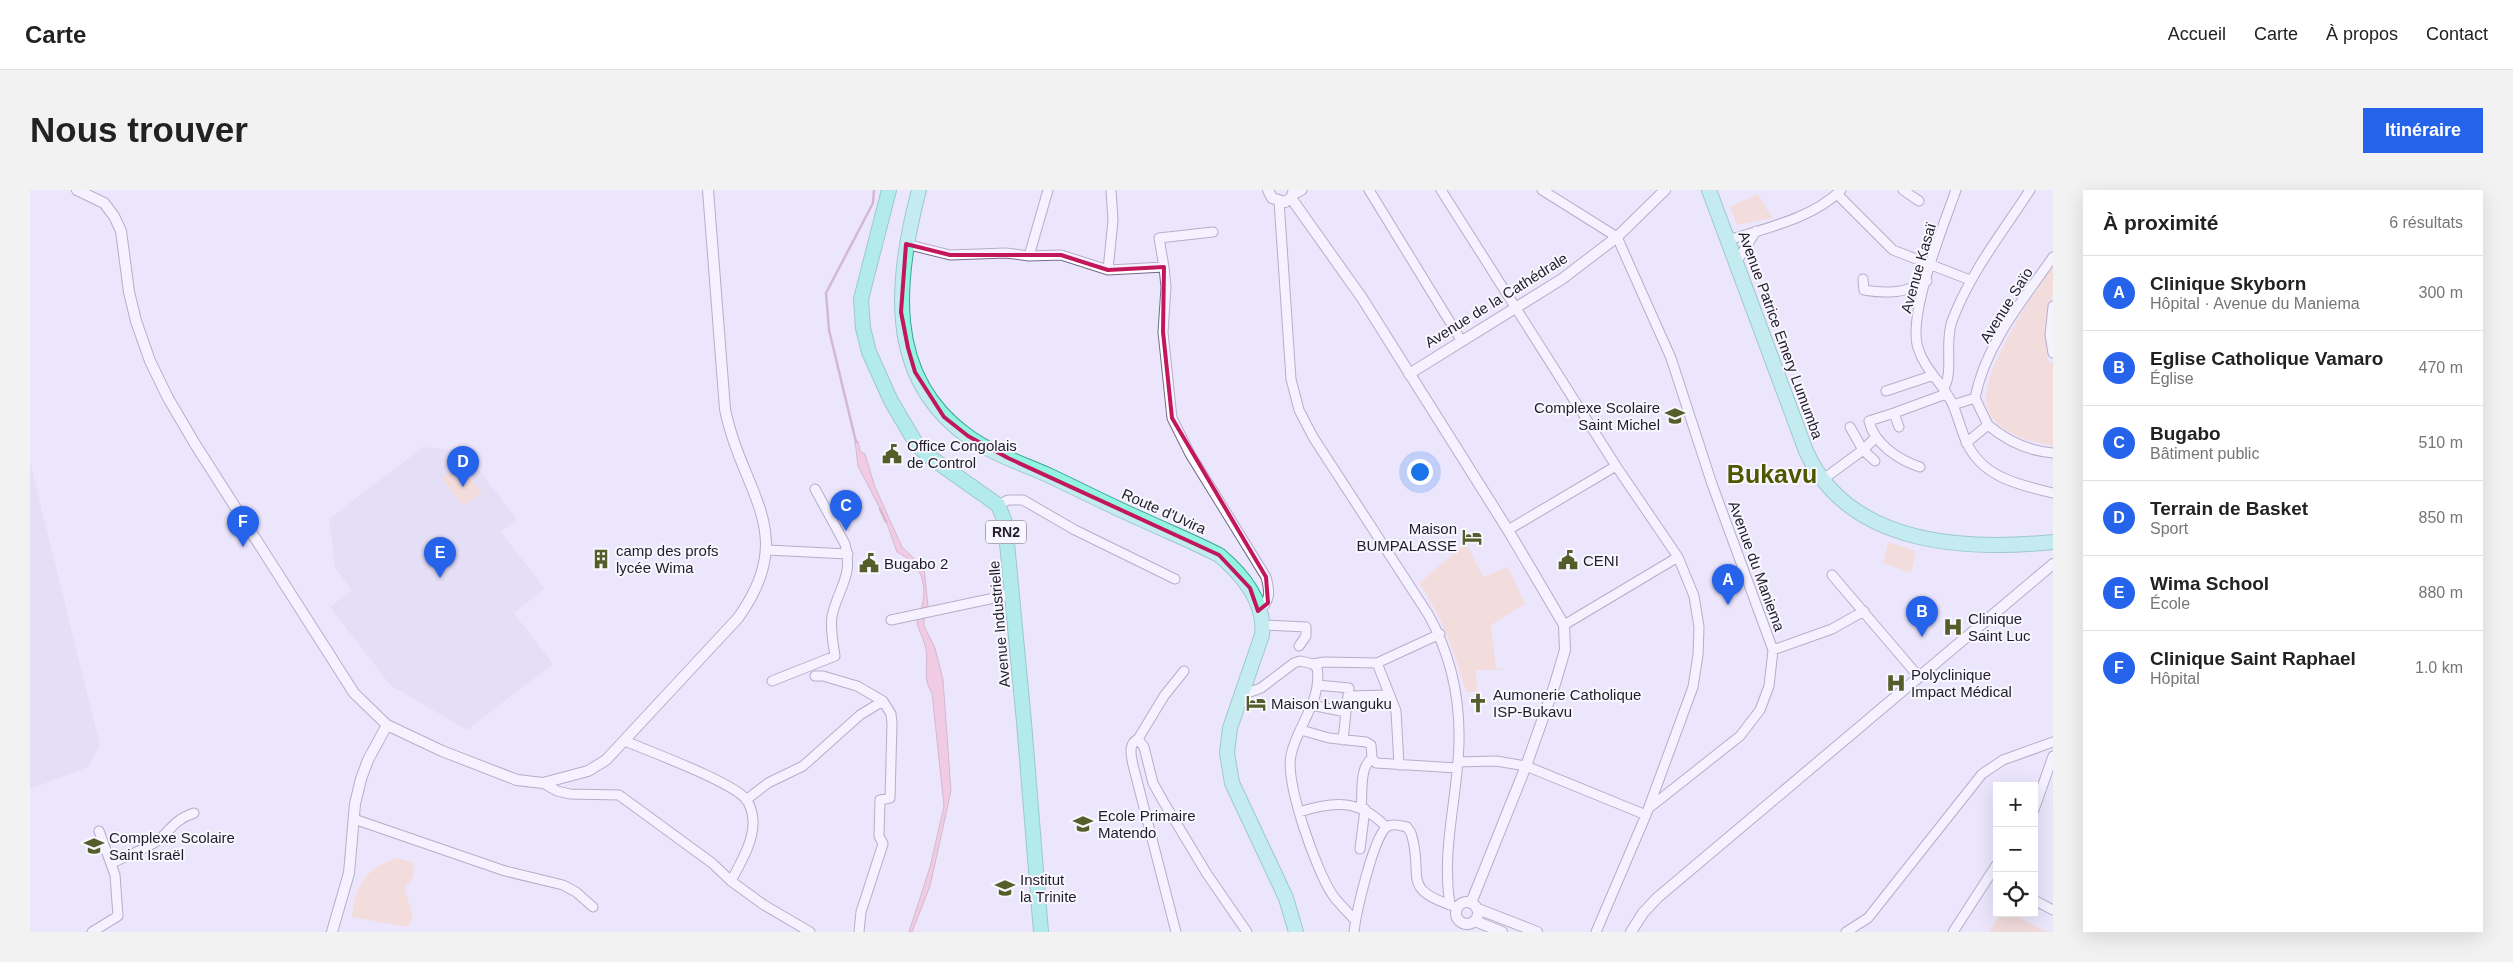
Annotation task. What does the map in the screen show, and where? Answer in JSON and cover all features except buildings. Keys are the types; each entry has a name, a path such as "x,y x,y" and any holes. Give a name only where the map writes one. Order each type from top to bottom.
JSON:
{"highway":[{"name":"RN2","path":"889,190 861,299 863,328 869,352 891,401 917,444 930,457 998,505"},
{"name":"Avenue Industrielle","path":"998,505 1005,522 1013,594 1040,932"}],"main road":[{"name":"Route d'Uvira","path":"918,190 906,244 902,279 904,331 915,372 927,394 944,417 968,436 1008,458 1219,555 1231,565 1250,588 1263,625"},
{"name":"Avenue Patrice Emery Lumumba","path":"1709,190 1737,261 1806,452 1822,480 1848,506 1893,531 1908,535 1975,544 2053,542"},
{"path":"1263,625 1258,649 1227,741 1227,753 1232,783 1286,898 1296,932"}],"street":[{"path":"78,190 104,203 114,216 120,231 129,292 136,321 150,361 195,444 354,692 387,725 478,767 517,780 543,783 570,794 619,795 712,863 731,881 764,905 810,932"},
{"path":"543,783 588,771 606,760 738,618 751,600 760,582 767,550 766,527 761,508 734,442 725,410 708,190"},
{"path":"1029,256 1048,190"},
{"path":"1108,270 1113,220 1111,190"},
{"path":"1268,190 1272,198 1279,202 1285,202 1295,193 1508,530 1564,625 1565,650 1526,766 1474,906 1478,916 1475,921 1461,928 1446,878 1447,842 1459,742 1452,674 1440,634 1368,518 1313,437 1299,410 1289,364 1279,202"},
{"path":"1369,190 1461,340"},
{"path":"1442,190 1616,466 1678,557 1694,596 1699,627 1698,655 1693,686 1647,812 1596,932"},
{"path":"1542,190 1617,237"},
{"name":"Avenue de la Cathédrale","path":"1409,374 1562,279 1617,237 1665,190"},
{"path":"1903,190 1919,201"},
{"name":"Avenue Kasaï","path":"1956,190 1931,264 1915,334 1918,348 1932,376 1945,391 1953,405 1966,443 1983,467 2000,477 2053,493"},
{"path":"1920,467 1906,463 1875,438 1869,421 1945,391 1949,374 1948,333 1970,280 2030,190"},
{"path":"1729,240 1794,218 1839,192 1893,250 1970,280"},
{"path":"1737,261 1756,231"},
{"path":"1213,232 1159,238 1164,267 1166,295 1163,332 1172,418 1190,454 1266,577 1270,593 1268,604 1258,611"},
{"name":"Avenue du Maniema","path":"1617,237 1671,358 1712,484 1773,650 1769,686 1760,710 1740,736 1647,812"},
{"path":"906,244 950,255 1006,253 1029,256 1061,255 1108,270 1164,267"},
{"name":"Avenue Saïo","path":"1975,398 1988,359 2010,319 2053,257"},
{"path":"1863,279 1864,290 1898,292 1911,290 1927,281"},
{"path":"2053,306 2050,335 2053,353"},
{"path":"1886,391 1932,376"},
{"path":"1953,405 1975,398 1988,425 2011,442 2025,448 2053,453"},
{"path":"1894,412 1899,427"},
{"path":"1966,443 1988,425"},
{"path":"1850,427 1863,450 1875,461"},
{"path":"1822,480 1863,450 1875,438"},
{"path":"1508,530 1616,466"},
{"path":"772,681 835,656 832,619 847,578 848,554 845,544 815,489"},
{"path":"998,505 1008,500 1023,500 1075,530 1175,579"},
{"path":"767,550 848,554"},
{"path":"1564,625 1678,557"},
{"path":"1630,932 1643,913 1657,898 2053,564"},
{"path":"1832,575 1919,678"},
{"path":"891,620 1013,594"},
{"path":"1773,650 1832,629 1864,611"},
{"path":"1263,625 1306,627 1306,636 1299,646"},
{"path":"1242,695 1261,688 1294,663 1300,661 1313,664 1324,662 1377,663 1440,634"},
{"path":"1377,663 1397,717 1396,733 1399,740 1399,765"},
{"path":"1313,664 1317,668 1317,685 1291,755 1290,767 1294,796 1327,886 1332,895 1355,920"},
{"path":"1176,932 1132,764 1131,750 1164,696 1184,671"},
{"path":"815,676 823,676 857,686 883,701 891,714 890,798 880,800 879,836 883,844 861,912 859,932"},
{"path":"1317,685 1350,688 1343,740"},
{"path":"1350,696 1390,695"},
{"path":"746,800 768,783 803,766 860,715 883,701"},
{"path":"1311,705 1346,712"},
{"path":"332,932 349,873 354,819 361,779 371,753 387,725"},
{"path":"1301,730 1343,740 1362,741 1371,745 1372,758 1376,762 1399,765 1457,765 1496,761 1526,766 1647,812"},
{"path":"1138,739 1144,747 1153,783 1163,801 1207,874 1247,932"},
{"path":"625,741 713,779 732,789 746,800 753,820 752,832 743,859 731,881"},
{"path":"1846,932 1868,918 1982,774 2003,760 2053,742"},
{"path":"2038,802 2053,756"},
{"path":"1360,849 1364,771 1367,762 1372,758"},
{"path":"1299,812 1345,805 1363,808 1386,827"},
{"path":"112,863 154,843 166,835 174,823 194,813"},
{"path":"354,819 505,871 564,885 576,892 593,907"},
{"path":"1354,932 1362,889 1380,835 1386,827 1398,825 1407,827 1414,840 1416,878 1420,890 1454,906 1464,903 1474,906 1537,932"},
{"path":"92,932 118,916 115,875 99,831"},
{"path":"1953,932 1993,870"},
{"path":"2038,902 2053,910"},
{"path":"1475,921 1502,932"}],"highlighted area":[{"path":"906,244 950,255 1061,255 1108,270 1164,267 1163,332 1172,418 1266,577 1268,603 1258,611 1250,588 1219,555 1008,458 968,436 944,417 915,372 908,348 901,312"}],"shaded area":[{"path":"1758,194 1772,218 1737,225 1730,207"},
{"path":"2051,269 2053,270 2053,293 2045,326 2048,361 2053,363 2053,446 2024,439 2005,430 1991,416 1987,406 1986,393 1999,356 2020,315"},
{"path":"855,441 858,441 860,451 865,454 875,487 902,547 924,568 928,606 924,618 924,626 935,648 943,680 951,791 930,886 912,932 909,932 930,867 944,806 932,693 926,675 927,658 924,642 917,623 924,597 924,588 923,580 916,567 905,556 897,552 885,518 858,466"},
{"path":"423,447 464,451 517,519 501,532 545,589 514,613 553,664 467,730 390,685 330,607 352,590 335,568 329,519"},
{"path":"30,461 100,746 88,767 30,789"},
{"path":"461,465 482,493 463,506 442,478"},
{"path":"1888,542 1916,551 1911,573 1883,563"},
{"path":"1466,543 1483,577 1508,567 1525,604 1491,625 1496,668 1507,670 1476,670 1477,692 1466,692 1447,635 1419,583"},
{"path":"397,858 414,863 413,877 405,888 413,918 407,927 352,917 356,896 364,879 377,867"},
{"path":"1998,917 2018,917 2047,932 1989,932"}],"waterway":[{"path":"856,442 829,330 826,293 873,203 874,190"},
{"path":"880,509 886,522"}],"place":[{"name":"Complexe Scolaire Saint Michel","path":"1675,416"},
{"name":"Office Congolais de Control","path":"892,454"},
{"name":"Terrain de Basket","path":"463,487"},
{"name":"Bugabo","path":"846,531"},
{"name":"Maison BUMPALASSE","path":"1472,537"},
{"name":"Clinique Saint Raphael","path":"243,547"},
{"name":"camp des profs lycée Wima","path":"601,559"},
{"name":"CENI","path":"1568,560"},
{"name":"Bugabo 2","path":"869,563"},
{"name":"Wima School","path":"440,578"},
{"name":"Clinique Skyborn","path":"1728,605"},
{"name":"Clinique Saint Luc","path":"1953,627"},
{"name":"Eglise Catholique Vamaro","path":"1922,637"},
{"name":"Polyclinique Impact Médical","path":"1896,683"},
{"name":"Maison Lwanguku","path":"1256,703"},
{"name":"Aumonerie Catholique ISP-Bukavu","path":"1478,703"},
{"name":"Ecole Primaire Matendo","path":"1083,824"},
{"name":"Complexe Scolaire Saint Israël","path":"94,846"},
{"name":"Institut la Trinite","path":"1005,888"}],"district":[{"name":"Bukavu","path":"1772,474"}]}
